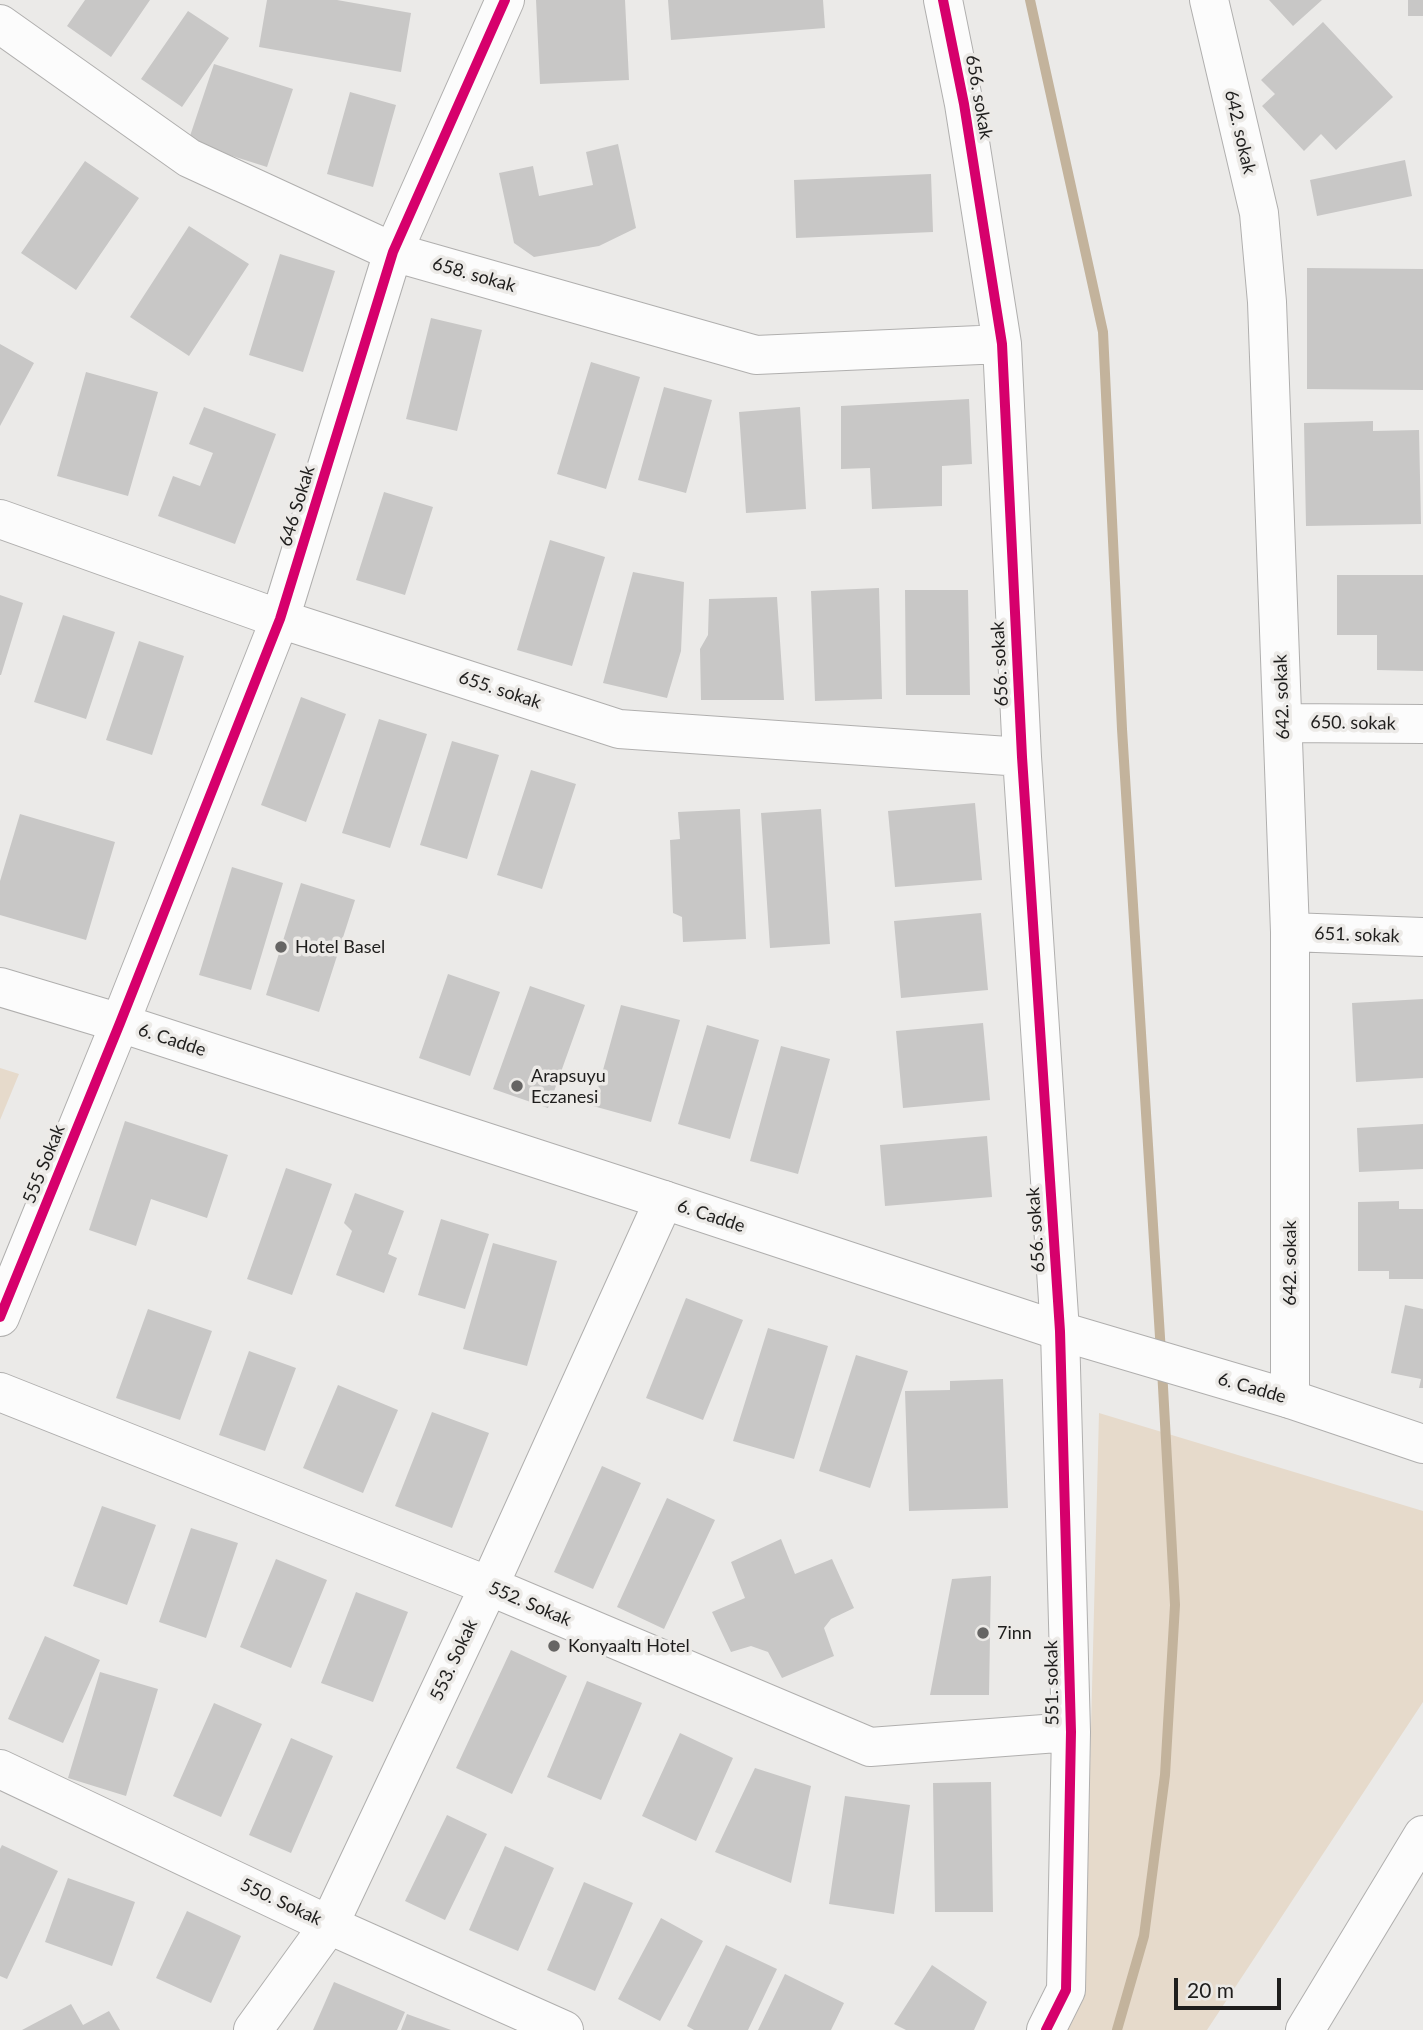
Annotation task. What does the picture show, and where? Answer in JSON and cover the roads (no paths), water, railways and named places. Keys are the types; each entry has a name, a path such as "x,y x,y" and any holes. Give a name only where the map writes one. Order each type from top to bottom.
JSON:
{"street":[{"name":"646 Sokak","path":"120,1023 280,619 393,251 506,0"},
{"name":"656. sokak","path":"943,0 964,104 1002,344 1022,757 1060,1331"},
{"name":"642. sokak","path":"1209,0 1259,213 1267,302 1290,932 1290,1399"},
{"name":"658. sokak","path":"0,24 188,158 393,251 756,355 1002,344"},
{"name":"655. sokak","path":"0,519 280,619 619,729 1022,757"},
{"name":"650. sokak","path":"1284,723 1423,724"},
{"name":"651. sokak","path":"1290,932 1423,937"},
{"name":"6. Cadde","path":"0,987 120,1023 1060,1331 1290,1399 1423,1444"},
{"name":"555 Sokak","path":"0,1317 120,1023"},
{"name":"553. Sokak","path":"253,2030 329,1925 489,1586 664,1200"},
{"name":"551. sokak","path":"1046,2030 1066,1990 1070,1732 1060,1331"},
{"name":"552. Sokak","path":"0,1392 489,1586 870,1747 1070,1732"},
{"name":"550. Sokak","path":"0,1769 329,1925 564,2030"},
{"path":"1305,2030 1423,1835"}],"waterway":[{"path":"1030,0 1103,332 1122,729 1161,1353"},
{"path":"1117,2030 1144,1936 1165,1775 1175,1605 1162,1369"}],"place":[{"name":"Hotel Basel","path":"281,947"},
{"name":"Arapsuyu Eczanesi","path":"517,1086"},
{"name":"7inn","path":"983,1633"},
{"name":"Konyaaltı Hotel","path":"554,1646"}]}
